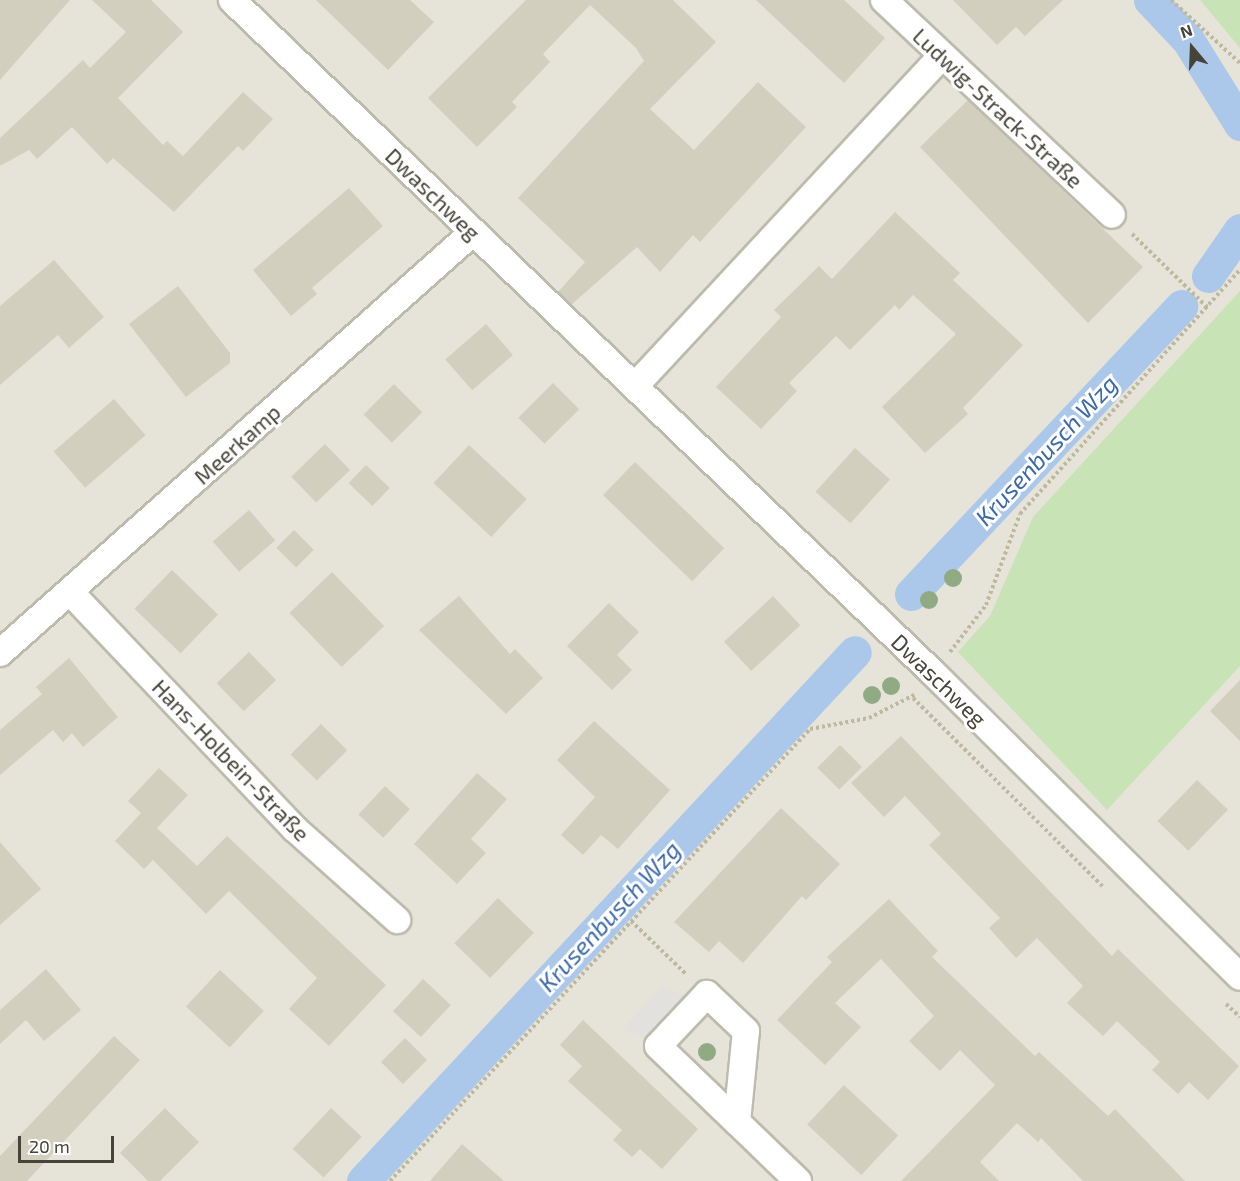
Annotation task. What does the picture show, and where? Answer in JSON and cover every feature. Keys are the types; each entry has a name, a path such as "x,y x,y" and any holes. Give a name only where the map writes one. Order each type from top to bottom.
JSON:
{"street":[{"name":"Dwaschweg","path":"232,0 472,233 635,386 1240,976"},
{"name":"Ludwig-Strack-Straße","path":"884,0 1112,215"},
{"path":"635,386 942,56"},
{"name":"Meerkamp","path":"0,653 71,593 472,233"},
{"name":"Hans-Holbein-Straße","path":"71,593 296,829 397,920"},
{"path":"737,1122 746,1031 707,994 658,1046 798,1181"}],"path":[{"path":"1171,0 1240,63"},
{"path":"1112,215 1207,307"},
{"path":"947,656 986,605 1020,514 1240,270"},
{"path":"390,1181 810,729 868,718 912,697 1110,893"},
{"path":"631,921 707,994"},
{"path":"1224,1002 1240,1017"}],"shaded area":[{"path":"0,0 1240,0 1240,1181 0,1181"},
{"path":"663,986 692,1000 654,1040 622,1029"}],"green space":[{"path":"1200,0 1240,0 1240,48"},
{"path":"1240,291 1240,666 1107,810 958,652 990,616 1033,517"}],"building":[{"path":"0,0 70,0 0,80"},
{"path":"92,0 151,0 183,32 118,98 163,145 167,141 183,156 243,92 273,119 243,151 238,146 174,212 113,158 107,164 72,127 37,159 29,150 0,166 0,138 83,60 90,68 126,32"},
{"path":"316,0 410,0 434,22 388,70"},
{"path":"526,0 673,0 716,42 650,109 694,150 758,82 806,127 700,242 693,235 660,272 637,247 571,305 558,292 585,262 518,198 644,61 636,48 590,5 543,54 550,62 512,102 517,107 477,147 428,98"},
{"path":"756,0 844,0 885,38 844,83"},
{"path":"953,0 1063,0 1025,36 1016,27 997,45"},
{"path":"968,100 1143,267 1088,323 920,147"},
{"path":"349,188 383,226 312,288 317,294 291,316 253,270"},
{"path":"895,212 960,273 953,280 1023,345 963,408 968,414 925,453 882,407 956,334 913,295 899,310 895,305 850,350 836,336 789,383 797,391 761,429 716,387 781,317 774,310 819,266 832,279"},
{"path":"54,260 104,317 69,348 58,335 0,385 0,306"},
{"path":"178,286 230,353 230,363 186,397 129,324"},
{"path":"486,324 513,355 472,390 445,359"},
{"path":"553,383 579,409 545,444 518,418"},
{"path":"394,384 422,412 392,443 364,414"},
{"path":"114,399 145,435 85,488 54,451"},
{"path":"325,444 350,470 316,503 291,477"},
{"path":"469,445 527,499 491,537 434,483"},
{"path":"855,448 890,479 850,523 816,492"},
{"path":"635,462 724,548 692,581 603,495"},
{"path":"366,465 390,488 372,506 349,483"},
{"path":"249,510 275,540 239,572 213,541"},
{"path":"294,530 314,550 296,567 276,548"},
{"path":"172,570 218,614 181,653 134,609"},
{"path":"332,572 384,626 342,667 290,613"},
{"path":"459,596 510,654 515,649 543,678 506,714 419,630"},
{"path":"773,596 800,625 751,671 724,642"},
{"path":"609,603 639,632 617,655 632,670 612,690 567,646"},
{"path":"249,652 276,680 244,711 217,683"},
{"path":"69,658 118,717 83,747 72,733 63,742 53,730 0,775 0,730 42,694 36,687"},
{"path":"1240,680 1240,741 1210,711"},
{"path":"594,721 670,790 618,849 601,835 583,855 561,835 595,797 557,760"},
{"path":"321,724 347,750 317,781 291,754"},
{"path":"901,736 1112,956 1118,949 1239,1066 1208,1100 1189,1082 1178,1094 1152,1070 1160,1062 1117,1021 1103,1036 1067,1003 1083,986 1037,938 1016,958 989,928 1000,918 929,845 941,834 905,796 884,817 851,783"},
{"path":"840,745 862,767 839,790 817,768"},
{"path":"159,768 188,795 157,828 197,866 227,836 386,985 329,1046 289,1009 317,978 229,891 206,914 153,860 144,869 115,841 141,813 128,801"},
{"path":"477,773 507,799 471,839 486,853 457,884 414,844"},
{"path":"1197,780 1228,810 1188,851 1157,821"},
{"path":"385,786 410,809 383,838 358,815"},
{"path":"781,808 840,864 806,900 802,896 743,963 719,941 709,952 674,922"},
{"path":"0,842 41,889 0,925"},
{"path":"498,898 534,933 490,978 454,943"},
{"path":"889,899 938,951 932,957 1035,1056 1039,1052 1108,1116 1115,1109 1185,1181 1083,1181 1041,1138 1038,1142 1017,1123 980,1162 999,1181 901,1181 995,1085 960,1050 940,1071 909,1041 934,1016 881,959 835,1003 861,1027 825,1065 777,1020 832,962 827,957"},
{"path":"46,969 81,1010 44,1041 26,1020 0,1044 0,1010"},
{"path":"220,970 264,1011 230,1047 186,1007"},
{"path":"423,979 451,1005 421,1037 393,1011"},
{"path":"583,1020 698,1129 662,1169 640,1149 632,1157 613,1140 622,1130 568,1081 582,1066 560,1045"},
{"path":"114,1036 140,1060 27,1181 0,1181 0,1156"},
{"path":"405,1038 427,1060 403,1084 381,1062"},
{"path":"844,1085 898,1135 861,1175 807,1124"},
{"path":"165,1108 199,1142 160,1181 148,1181 120,1153"},
{"path":"331,1108 362,1137 324,1178 293,1149"},
{"path":"462,1144 504,1181 430,1181"}],"waterway":[{"path":"1150,0 1188,40 1240,124"},
{"name":"Krusenbusch Wzg","path":"1208,276 1240,230"},
{"name":"Krusenbusch Wzg","path":"911,594 1181,306"},
{"name":"Krusenbusch Wzg","path":"363,1181 855,652"}]}
